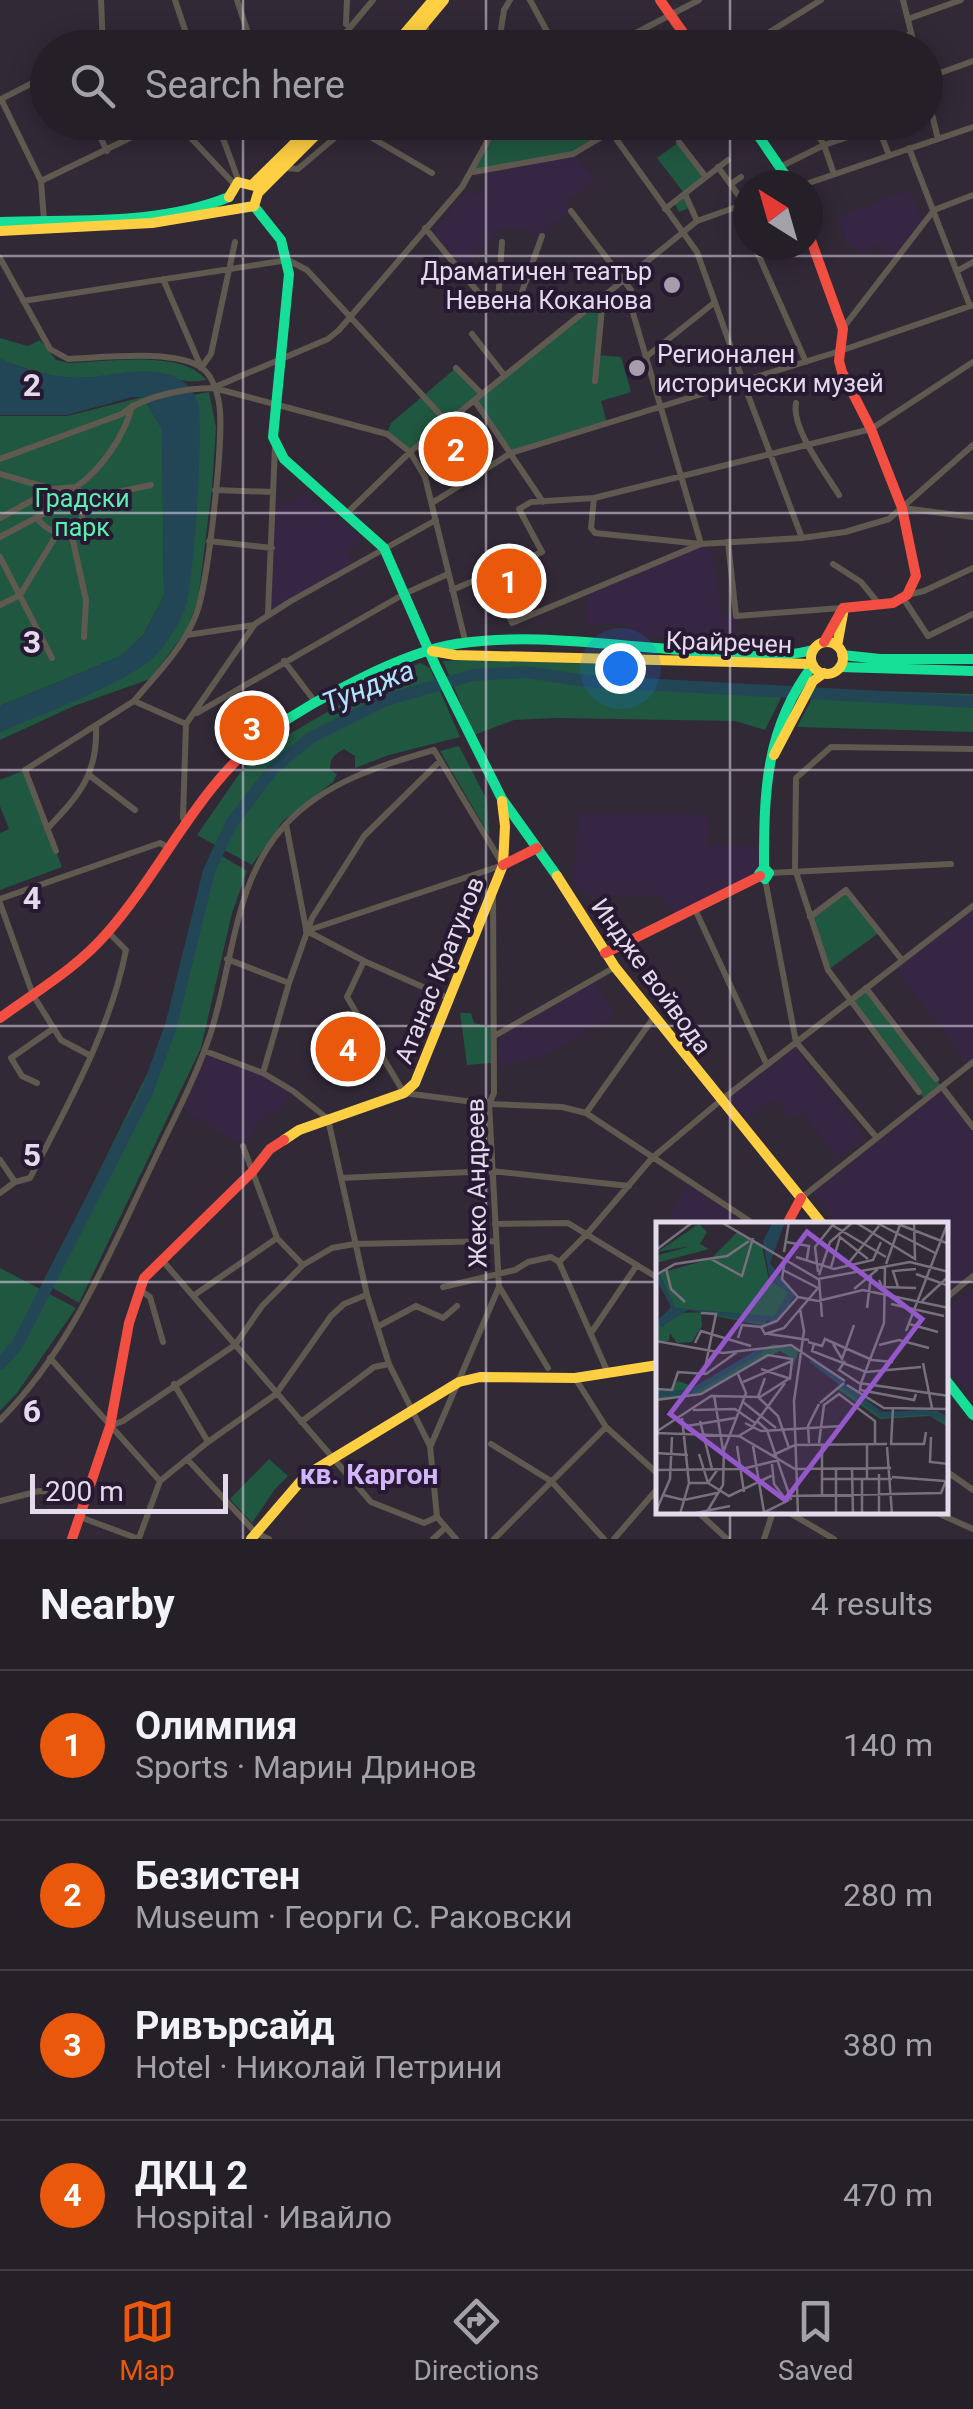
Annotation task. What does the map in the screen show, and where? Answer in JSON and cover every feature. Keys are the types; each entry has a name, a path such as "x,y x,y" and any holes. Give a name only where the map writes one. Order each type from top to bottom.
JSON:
{"street":[{"path":"102,0 102,30"},
{"path":"176,0 185,30"},
{"path":"237,0 248,30"},
{"path":"346,24 347,0"},
{"path":"347,30 373,0"},
{"path":"407,30 433,0"},
{"path":"420,30 444,0"},
{"path":"501,30 510,0"},
{"path":"530,0 546,30"},
{"path":"660,0 681,30"},
{"path":"640,30 700,0"},
{"path":"770,30 821,0"},
{"path":"903,0 910,30"},
{"path":"908,18 961,0"},
{"path":"425,24 426,30"},
{"path":"943,72 973,61"},
{"path":"30,84 0,99 41,181 44,220"},
{"path":"943,137 973,127"},
{"path":"101,140 106,151"},
{"path":"41,181 128,140"},
{"path":"194,140 236,183 256,188"},
{"path":"223,140 236,183 232,202"},
{"path":"268,614 275,404 283,358 288,260 281,240 254,206 256,188 300,140"},
{"path":"256,188 311,140"},
{"path":"283,168 298,169 333,140"},
{"path":"379,140 432,172"},
{"path":"214,388 328,339 472,172 488,140"},
{"path":"472,172 573,154 597,140"},
{"path":"616,140 697,252 743,381"},
{"path":"762,140 784,170"},
{"path":"821,140 834,174"},
{"path":"782,166 838,140"},
{"path":"884,140 889,155"},
{"path":"823,178 935,140"},
{"path":"679,142 706,177"},
{"path":"431,503 511,453 840,352 972,305 910,148"},
{"path":"665,209 728,160"},
{"path":"718,167 733,187"},
{"path":"684,194 697,220"},
{"path":"843,329 934,210 973,195"},
{"path":"0,230 200,217 232,202"},
{"path":"0,230 44,220 154,215 232,202 244,210 254,206"},
{"path":"346,514 410,452 697,220 733,208"},
{"path":"572,211 631,290 633,313 701,544"},
{"path":"425,228 487,303 519,300 542,236"},
{"path":"202,368 211,354 235,242"},
{"path":"498,302 502,242"},
{"path":"0,258 50,349 58,356 162,356 202,368"},
{"path":"23,300 288,260 307,270 447,422"},
{"path":"761,260 806,362"},
{"path":"818,260 843,329 842,372 871,429 902,508 916,576 905,597"},
{"path":"957,271 973,262"},
{"path":"56,851 25,770 134,701 187,635 200,601 215,490 220,406 163,279"},
{"path":"594,382 603,296"},
{"path":"646,357 715,302"},
{"path":"472,334 504,376"},
{"path":"452,590 542,552 519,509 532,502 594,498 871,429 973,362"},
{"path":"264,367 280,380"},
{"path":"456,368 482,394"},
{"path":"0,459 122,414 132,404 199,388 214,388 387,434 410,452 425,477 464,636"},
{"path":"748,395 802,538"},
{"path":"474,400 544,503"},
{"path":"796,402 794,413 799,428 839,495"},
{"path":"0,537 60,505 89,478 128,425 132,404"},
{"path":"594,498 591,528 595,533 701,544 845,532 890,518 973,445"},
{"path":"275,446 284,460 384,548"},
{"path":"0,474 54,490"},
{"path":"85,499 151,485"},
{"path":"0,518 54,490 76,487"},
{"path":"37,518 57,534 71,532 81,524 85,499 76,487"},
{"path":"215,490 272,492"},
{"path":"902,508 973,516"},
{"path":"184,828 186,724 255,624 436,520"},
{"path":"71,532 86,600 84,637"},
{"path":"0,605 20,595 57,534"},
{"path":"208,541 272,548"},
{"path":"728,542 736,616 880,605 924,592 973,568"},
{"path":"492,574 512,623 701,544"},
{"name":"Индже войвода","path":"384,548 436,667 502,800 614,967 820,1222"},
{"path":"0,557 52,658"},
{"path":"832,564 862,582 880,605"},
{"path":"192,716 404,594 448,574"},
{"path":"905,597 928,636 973,614"},
{"path":"838,632 866,606"},
{"path":"806,680 834,672 840,656 838,632 844,608"},
{"path":"844,608 824,642 813,650 813,664 768,766 764,874 796,1042 877,1138"},
{"path":"187,635 255,624"},
{"name":"Крайречен","path":"430,651 454,644 518,640 738,654 796,655 813,650"},
{"path":"824,642 840,656 973,672"},
{"path":"0,1018 81,959 108,932 225,771 247,748 316,703 370,675 430,651"},
{"name":"Крайречен","path":"430,651 455,655 813,664"},
{"path":"840,656 973,660"},
{"path":"284,661 316,703"},
{"path":"789,664 806,680"},
{"path":"813,664 824,673"},
{"path":"134,701 186,724"},
{"path":"48,829 80,794 90,776 96,726"},
{"path":"919,1092 828,970 795,870 796,778 832,747 973,749"},
{"path":"0,1420 50,1358 105,1264 205,1051 254,870 286,824 333,788 387,764 434,750 502,865"},
{"path":"262,1073 306,930 364,836 440,760"},
{"path":"90,776 135,810"},
{"name":"Атанас Кратунов","path":"72,1539 110,1426 129,1323 144,1278 252,1172 270,1149 299,1130 404,1094 415,1084 502,865 506,826 502,800"},
{"path":"286,824 306,930"},
{"path":"91,1056 61,1040 33,995 0,901 160,843 170,848"},
{"path":"306,930 502,865 537,848"},
{"path":"605,953 764,874 952,864"},
{"path":"810,917 846,890 902,960"},
{"name":"Жеко Андреев","path":"430,1446 500,1287 489,1104 494,1093 493,891"},
{"path":"558,1262 652,1158 973,906"},
{"path":"694,907 766,1065"},
{"path":"306,930 448,998"},
{"path":"0,1192 30,1178 117,994 126,950 108,932"},
{"path":"227,959 289,983"},
{"path":"364,961 347,996 404,1094 586,1112 751,1222"},
{"path":"495,1036 614,967"},
{"path":"866,988 936,1079"},
{"path":"586,1112 655,1016"},
{"path":"36,1083 22,1076 11,1058 54,1028"},
{"path":"205,1051 262,1073 293,1091 328,1120 367,1295 389,1364 430,1446 437,1517 456,1539"},
{"path":"788,1222 801,1198 973,1062"},
{"path":"942,1087 973,1127"},
{"path":"243,1146 276,1238 303,1265"},
{"path":"0,1160 15,1182"},
{"path":"341,1178 491,1171 629,1186"},
{"path":"496,1224 568,1223 656,1277"},
{"path":"193,1296 276,1238"},
{"path":"110,1426 234,1345 262,1306 303,1265 332,1248 496,1240"},
{"path":"444,1286 551,1258 558,1262 608,1374"},
{"path":"161,1259 372,1502 424,1523 437,1517"},
{"path":"590,1334 637,1264"},
{"path":"948,1296 973,1276"},
{"path":"500,1287 548,1368"},
{"path":"140,1290 150,1297 164,1342"},
{"path":"80,1517 139,1539 160,1482 276,1394 330,1316 344,1304 367,1295"},
{"path":"377,1326 416,1306 442,1318 456,1306"},
{"path":"50,1358 160,1482"},
{"path":"300,1422 374,1367 389,1364"},
{"path":"254,1536 296,1485 332,1458 459,1382 509,1376 576,1378 656,1365"},
{"path":"576,1378 606,1427 656,1472"},
{"path":"948,1383 973,1414"},
{"path":"174,1384 208,1442"},
{"path":"494,1539 606,1427"},
{"path":"491,1444 551,1481 604,1539"},
{"path":"187,1459 254,1536 269,1539"},
{"path":"948,1471 973,1490"},
{"path":"0,1501 38,1490 88,1494"},
{"path":"614,1539 656,1490"},
{"path":"700,1514 727,1539"},
{"path":"764,1539 772,1514"},
{"path":"791,1514 834,1539"},
{"path":"940,1514 973,1528"},
{"path":"433,1539 445,1528"}],"shaded area":[{"path":"576,155 595,181 566,202 570,210 539,234 502,226 463,270 432,233 468,190 477,196 484,188 487,172"},
{"path":"910,190 923,223 893,259 875,243 864,256 846,241 837,217"},
{"path":"302,492 363,539 347,552 357,564 268,614 272,503 294,502"},
{"path":"701,544 712,553 723,616 736,616 737,638 627,635 627,623 588,625 586,593"},
{"path":"579,813 707,815 708,845 764,846 764,873 674,917 662,895 587,895 573,884"},
{"path":"973,905 973,1062 969,1065 894,966"},
{"path":"595,982 615,1015 542,1057 498,1066 499,1037"},
{"path":"795,1047 865,1138 838,1159 802,1112 791,1119 774,1098 745,1121 728,1099"},
{"path":"205,1051 263,1073 293,1091 276,1116 265,1113 243,1146 179,1107"},
{"path":"942,1087 973,1127 973,1276 948,1296 948,1222 835,1222 811,1190"},
{"path":"688,1185 742,1221 674,1222 676,1219 669,1214"},
{"path":"973,1288 973,1401 948,1369 948,1307"}],"green space":[{"path":"489,140 597,140 573,154 472,172"},
{"path":"679,142 706,177 685,194 691,207 679,212 674,202 684,193 657,158"},
{"path":"603,296 598,355 621,357 631,392 601,401 607,423 511,453 474,400 410,452 387,434 391,423 456,368 481,393"},
{"path":"0,338 28,346 40,340 56,360 69,363 162,361 195,370 206,380 189,381 146,372 76,378 47,374 0,359"},
{"path":"209,392 216,427 212,488 198,600 187,630 150,679 74,706 0,740 0,732 128,675 158,653 198,405 194,395"},
{"name":"Градски парк","path":"143,397 162,429 164,596 143,635 121,656 0,706 0,416 67,416"},
{"path":"607,659 607,679 786,688 765,730 735,721 555,718 514,720 474,735 443,661"},
{"path":"420,663 430,668 460,737 355,768 355,756 344,749 331,762 330,770 337,774 333,782 283,821 252,865 197,835 242,770 269,746 341,704 343,695"},
{"path":"817,689 973,694 973,732 797,727"},
{"path":"459,746 487,800 489,835 440,751"},
{"path":"25,770 62,867 0,890 0,833 9,829 0,806 0,780"},
{"path":"215,852 247,871 232,913 201,1048 79,1303 44,1283 149,1070 167,1020 205,871"},
{"path":"846,890 880,932 828,970 810,917"},
{"path":"866,988 942,1087 925,1100 850,1000"},
{"path":"460,1013 471,1013 474,1023 491,1027 491,1063 467,1065"},
{"path":"0,1268 76,1308 0,1411"},
{"path":"269,1459 288,1476 252,1523 230,1499"}],"water":[{"path":"0,359 36,372 74,378 146,371 174,377 188,386 197,401 200,442 188,594 183,614 169,639 157,654 126,676 0,732 0,706 121,656 143,635 164,596 162,429 143,397 67,415 0,415"}],"waterway":[{"name":"Тунджа","path":"0,1364 17,1345 147,1092 171,1026 209,871 231,824 273,769 310,738 386,700 473,675 526,672 586,681 973,702"}],"traffic: fast":[{"path":"761,140 782,170"},
{"path":"0,222 145,217 229,197"},
{"path":"254,206 281,240 289,274 273,437 284,459 384,548 436,667 502,799 557,876"},
{"path":"270,731 360,679 411,657 456,644 535,639 759,656 813,650"},
{"path":"842,655 973,659"},
{"path":"764,868 769,873 765,879 759,874 764,868 767,787 776,737 797,689 813,665"},
{"path":"840,667 973,671"},
{"path":"948,1383 973,1415"}],"traffic: slow":[{"path":"407,30 433,0"},
{"path":"419,30 444,0"},
{"path":"253,184 298,140"},
{"path":"254,206 258,193 311,140"},
{"path":"229,197 238,182 254,186"},
{"path":"0,231 152,223 254,206"},
{"path":"837,646 844,608"},
{"path":"827,642 838,647 843,658 838,669 827,674 816,669 811,658 816,647 827,642"},
{"path":"432,651 455,655 812,664"},
{"path":"774,755 813,681 824,673"},
{"path":"284,1140 299,1130 404,1093 415,1083 503,865 502,801"},
{"path":"557,876 615,967 820,1222"},
{"path":"251,1539 306,1475 459,1382 480,1377 575,1378 656,1365"}],"traffic: jam":[{"path":"660,0 681,30"},
{"path":"818,260 843,329 839,361 842,372 871,429 902,508 916,576 907,595 893,603 843,608 824,642"},
{"path":"0,1018 96,945 223,775 270,731"},
{"path":"503,865 537,848"},
{"path":"605,953 760,876"},
{"path":"72,1539 110,1426 129,1323 144,1278 252,1172 270,1149 284,1140"},
{"path":"788,1222 801,1198"}],"place":[{"name":"Драматичен театър Невена Коканова","path":"672,285"},
{"name":"Регионален исторически музей","path":"637,368"},
{"name":"Безистен","path":"456,449"},
{"name":"Олимпия","path":"509,581"},
{"name":"Ривърсайд","path":"252,728"},
{"name":"ДКЦ 2","path":"348,1049"}],"district":[{"name":"кв. Каргон","path":"369,1474"}]}
